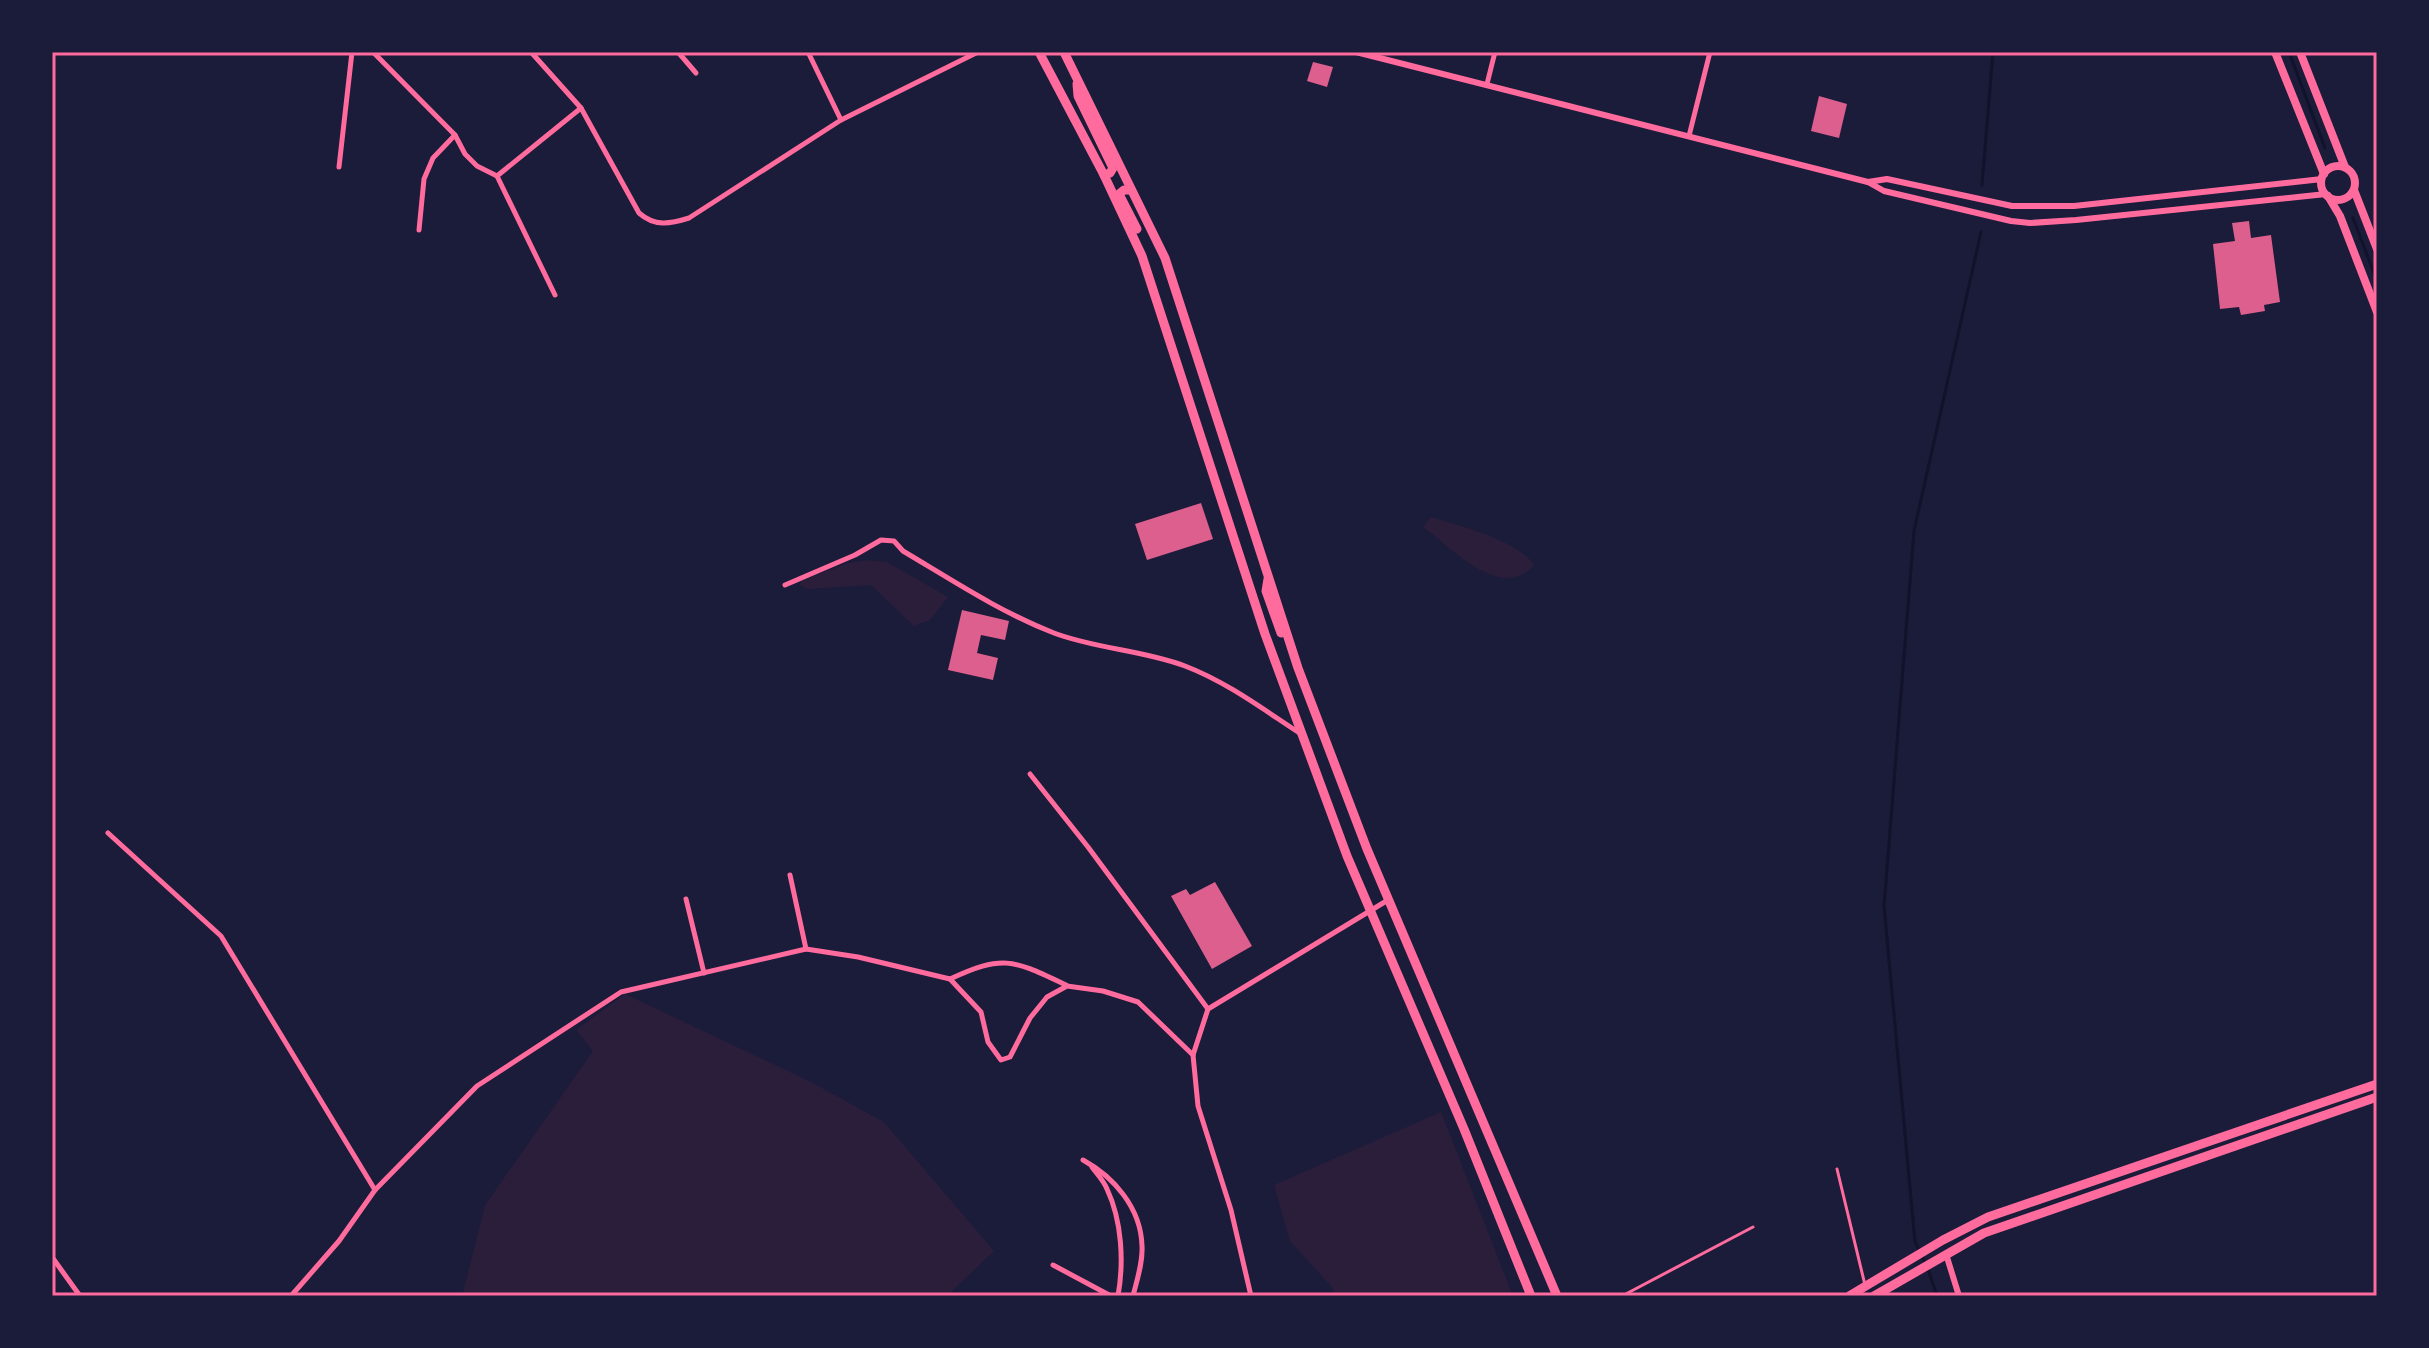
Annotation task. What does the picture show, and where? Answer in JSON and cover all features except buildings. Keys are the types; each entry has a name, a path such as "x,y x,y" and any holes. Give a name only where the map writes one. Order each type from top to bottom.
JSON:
{"highway":[{"path":"1039,52 1104,175 1142,256 1265,634 1369,911 1464,1129 1531,1296"},
{"path":"1064,52 1165,258 1298,668 1389,899 1557,1296"},
{"path":"1076,76 1078,96 1113,168 1104,175"},
{"path":"1131,190 1119,194 1153,269 1152,286"},
{"path":"1269,575 1266,591 1300,689 1289,697"},
{"path":"1849,1296 1988,1217 2377,1084"},
{"path":"1874,1296 1984,1233 2377,1097"}],"main road":[{"path":"2275,52 2323,177 2322,187 2340,216 2377,312"},
{"path":"2300,52 2345,167 2355,179 2354,190 2377,249"},
{"path":"2323,177 2333,167 2345,167"},
{"path":"2327,195 2337,200 2345,199 2354,190"}],"street":[{"path":"339,167 352,52"},
{"path":"373,52 455,135 465,154 477,166 497,176 555,295"},
{"path":"531,52 581,108 639,213 649,221 662,224 689,218 841,120 978,52"},
{"path":"678,52 696,73"},
{"path":"808,52 841,120"},
{"path":"1356,52 1868,182 1884,191 2011,221 2030,223 2327,195"},
{"path":"1487,84 1495,52"},
{"path":"1689,136 1710,52"},
{"path":"497,176 581,108"},
{"path":"419,230 424,179 433,158 455,135"},
{"path":"1868,182 1887,179 2030,208 2074,206 2323,177"},
{"path":"785,585 855,555 881,540 894,541 903,551 990,603 1056,634 1148,654 1220,681 1303,735"},
{"path":"1030,774 1208,1009"},
{"path":"108,833 221,936 375,1190"},
{"path":"790,875 806,949"},
{"path":"686,899 704,973"},
{"path":"1251,1296 1231,1210 1198,1106 1193,1055 1208,1009 1389,899"},
{"path":"291,1296 339,1241 375,1190 477,1086 621,992 806,949 873,960 950,979 981,1012 988,1042 1001,1060 1010,1057 1030,1018 1047,997 1067,986"},
{"path":"950,979 983,964 1009,961 1067,986 1103,991 1138,1002 1193,1055"},
{"path":"1118,1296 1123,1269 1118,1230 1107,1188 1086,1162 1103,1171 1137,1215 1142,1246 1133,1296"},
{"path":"1942,1256 1959,1296"},
{"path":"52,1257 80,1296"},
{"path":"1053,1265 1111,1296"}],"lane":[{"path":"1837,1169 1865,1285"},
{"path":"1622,1296 1753,1227"}],"shaded area":[{"path":"1431,517 1502,541 1534,565 1521,575 1506,578 1491,575 1461,558 1423,527"},
{"path":"867,560 887,562 948,597 930,620 914,626 871,585 807,589 800,585 801,581 848,563"},
{"path":"625,994 809,1081 884,1122 994,1251 947,1296 462,1296 485,1205 593,1051 576,1030"},
{"path":"1441,1112 1513,1296 1335,1296 1332,1287 1290,1241 1274,1185"}],"waterway":[{"path":"1982,185 1993,52"},
{"path":"2289,52 2325,148"},
{"path":"2353,218 2377,281"},
{"path":"1925,1262 1915,1242 1884,906 1914,531 1981,232"},
{"path":"1928,1269 1937,1296"}]}
